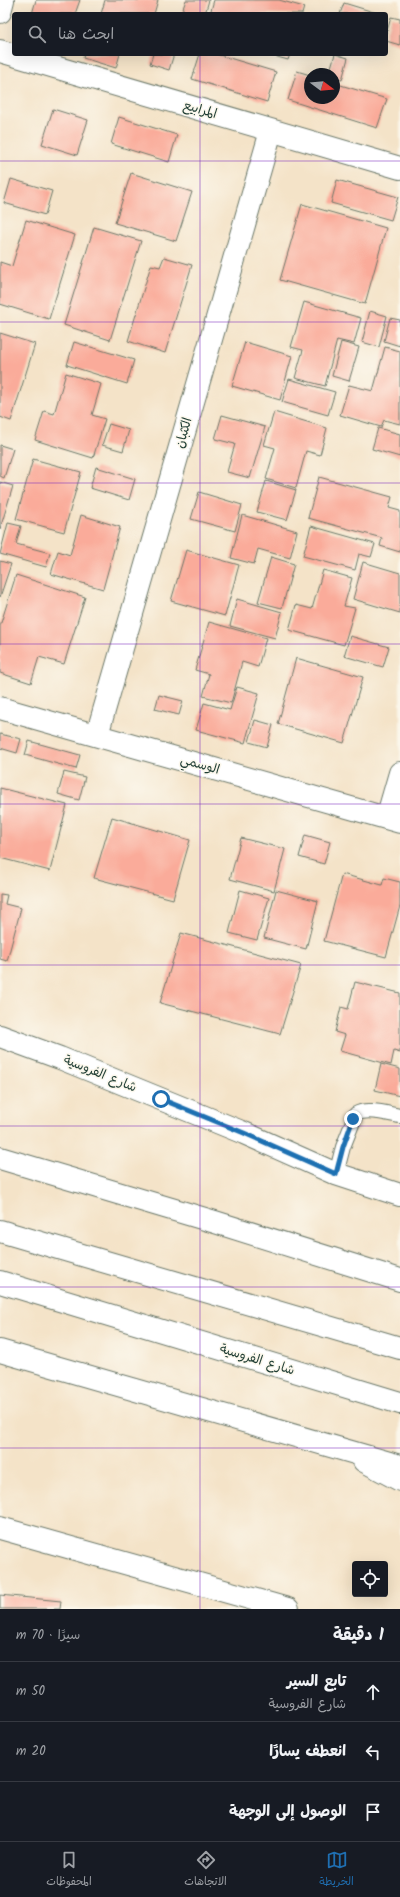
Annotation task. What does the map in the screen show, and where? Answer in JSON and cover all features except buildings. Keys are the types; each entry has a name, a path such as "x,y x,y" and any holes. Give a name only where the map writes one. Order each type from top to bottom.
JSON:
{"main road":[{"path":"0,12 3,0"},
{"name":"المرابيع","path":"0,51 12,55"},
{"name":"المرابيع","path":"17,56 400,168"},
{"name":"الكثبان","path":"97,735 271,131"},
{"name":"الوسمي","path":"0,708 394,820"},
{"path":"394,820 400,773"},
{"name":"شارع الفروسية","path":"0,1036 60,1058 244,1133 336,1174 400,1195"},
{"path":"0,1158 215,1222 400,1280"},
{"path":"0,1231 400,1348"},
{"name":"شارع الفروسية","path":"0,1282 400,1403"},
{"path":"0,1351 343,1451 400,1466"},
{"path":"343,1451 400,1480"},
{"path":"0,1528 288,1609"}],"lane":[{"path":"336,1174 343,1147 356,1114 360,1112 370,1112 400,1116"}],"route":[{"path":"161,1099 244,1133 336,1174 343,1147 353,1119"}]}
